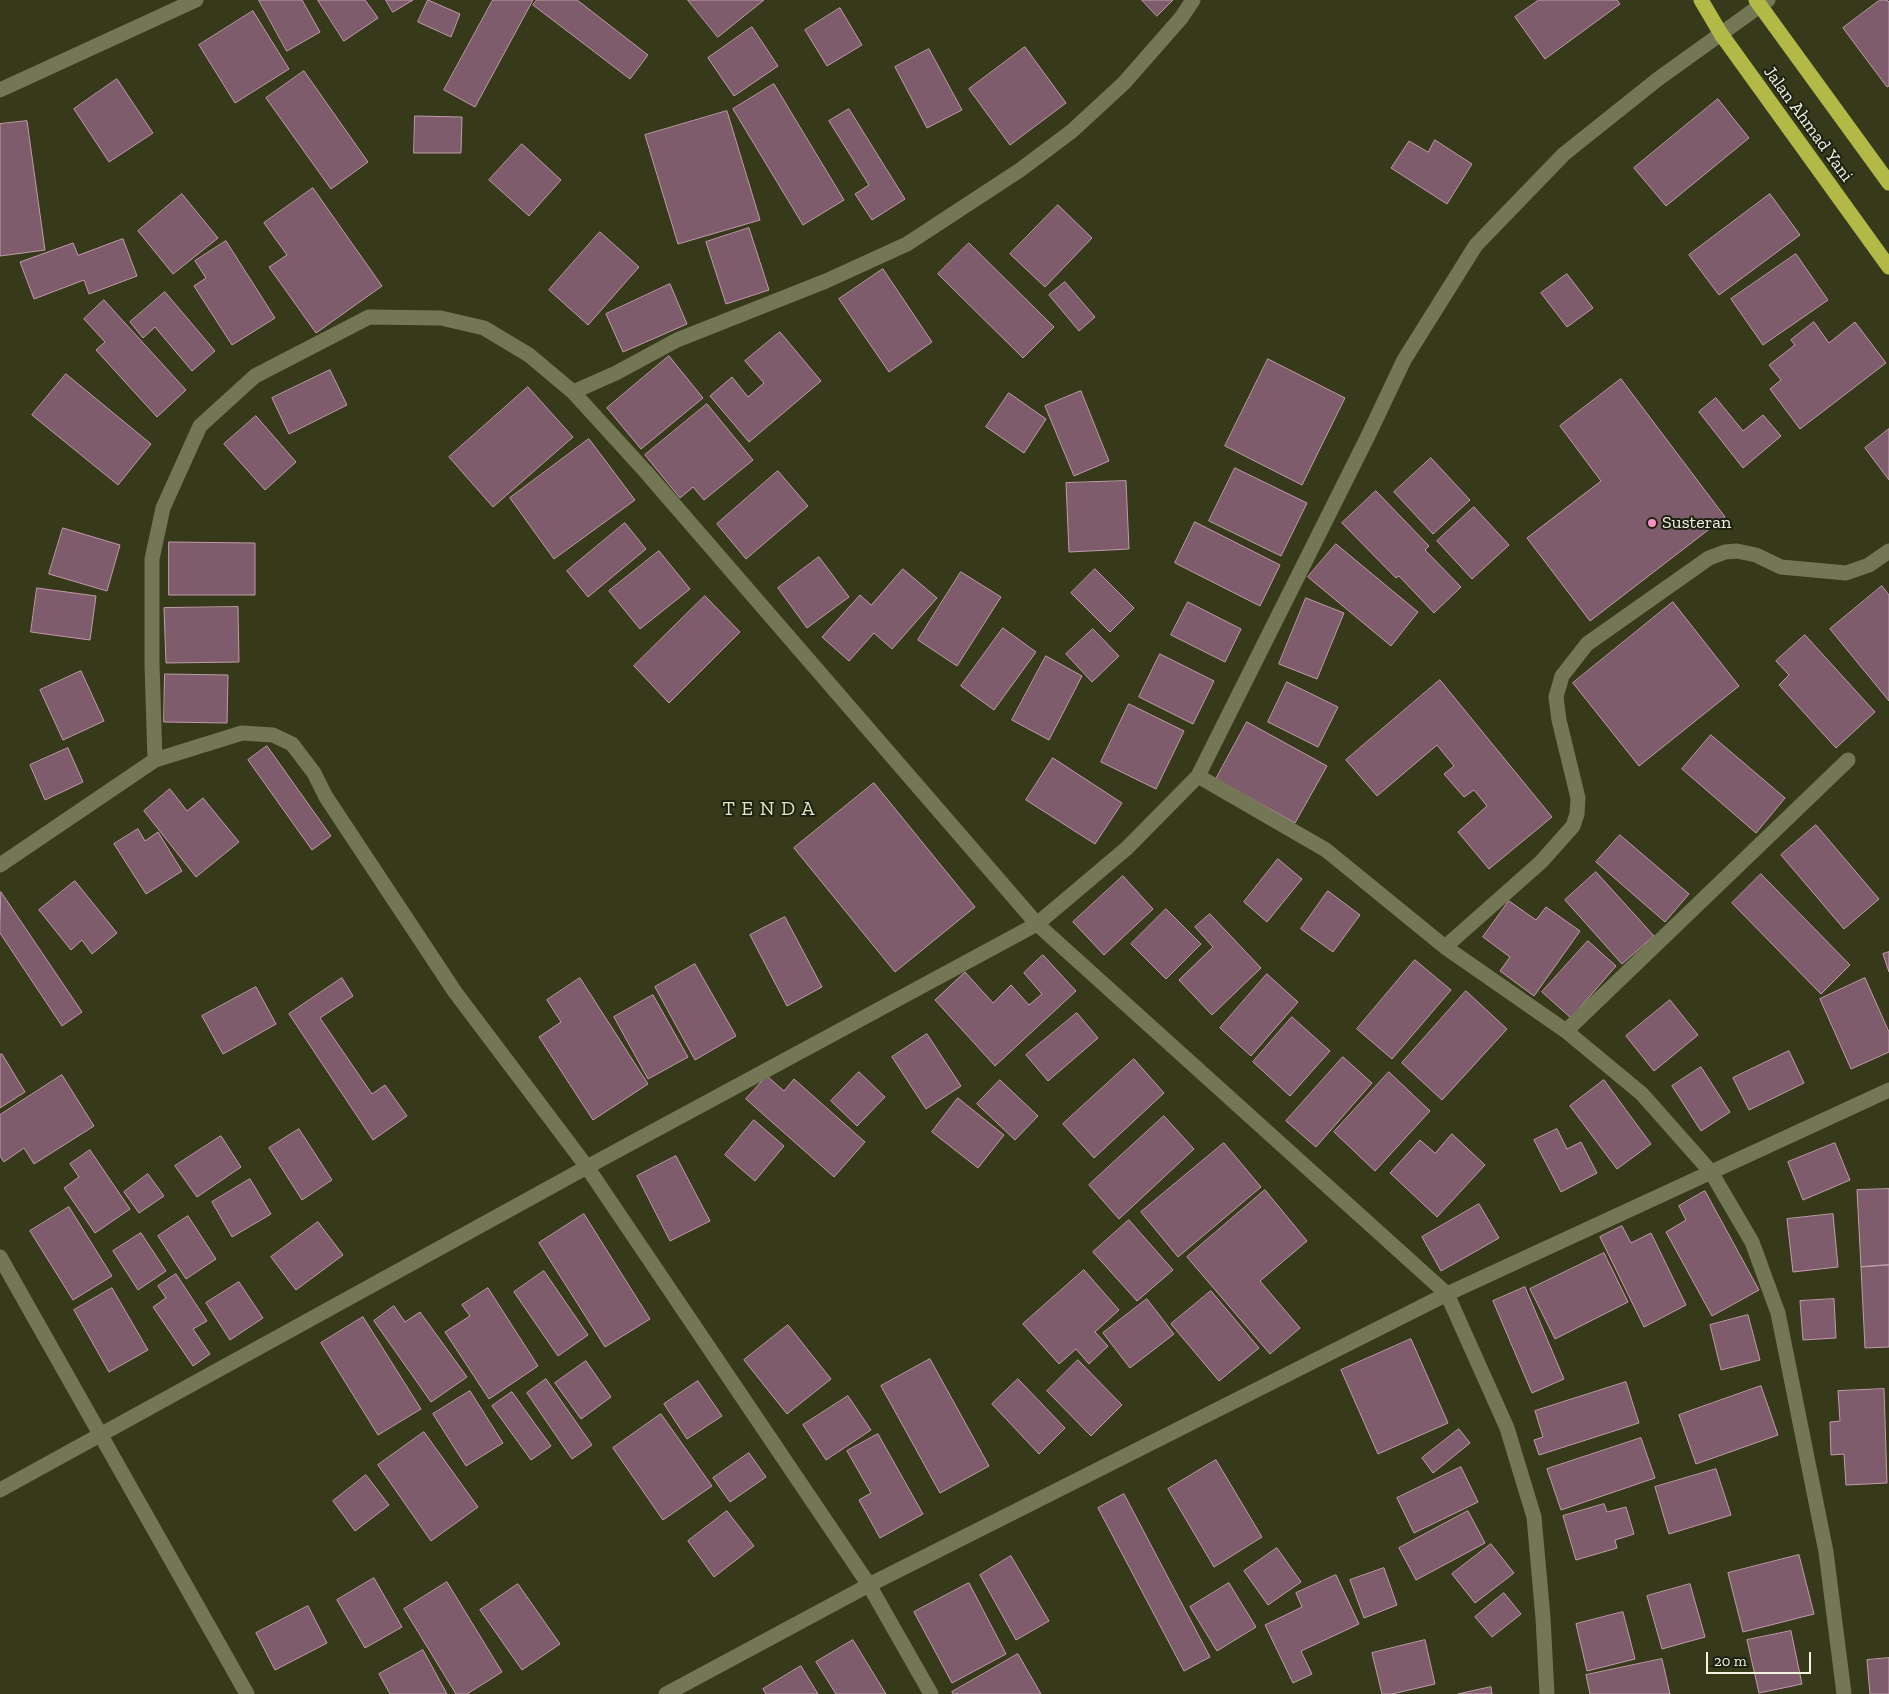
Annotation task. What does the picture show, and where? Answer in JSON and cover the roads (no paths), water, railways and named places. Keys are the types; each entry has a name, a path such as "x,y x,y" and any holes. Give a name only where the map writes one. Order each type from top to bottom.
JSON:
{"highway":[{"name":"Jalan Ahmad Yani","path":"1701,0 1721,34 1889,268"},
{"name":"Jalan Ahmad Yani","path":"1761,2 1889,183"}],"street":[{"path":"0,90 196,0"},
{"path":"574,392 616,373 677,340 826,281 907,244 1014,174 1072,131 1124,83 1181,18 1193,0"},
{"path":"0,1490 100,1433 587,1167 1037,924 1127,848 1198,776 1404,360 1476,245 1564,154 1658,79 1721,34 1761,2"},
{"path":"155,760 152,664 152,559 163,508 200,426 255,376 369,317 441,318 484,328 529,355 574,392 1037,924 1447,1294 1507,1428 1534,1517 1543,1618 1547,1694"},
{"path":"1445,947 1541,862 1573,826 1577,814 1578,798 1559,720 1556,697 1562,676 1587,644 1708,558 1726,552 1737,551 1756,555 1781,567 1846,573 1869,566 1889,551"},
{"path":"0,865 155,760 242,734 273,735 292,744 314,773 326,797 455,992 587,1167 869,1585 932,1694"},
{"path":"1566,1031 1848,760"},
{"path":"1198,776 1326,850 1445,947 1566,1031 1642,1094 1711,1172 1752,1242 1778,1312 1826,1552 1844,1694"},
{"path":"666,1694 869,1585 1447,1294 1889,1090"},
{"path":"0,1257 247,1694"}],"place":[{"name":"Susteran","path":"1652,523"}],"district":[{"name":"T E N D A","path":"769,809"}]}
